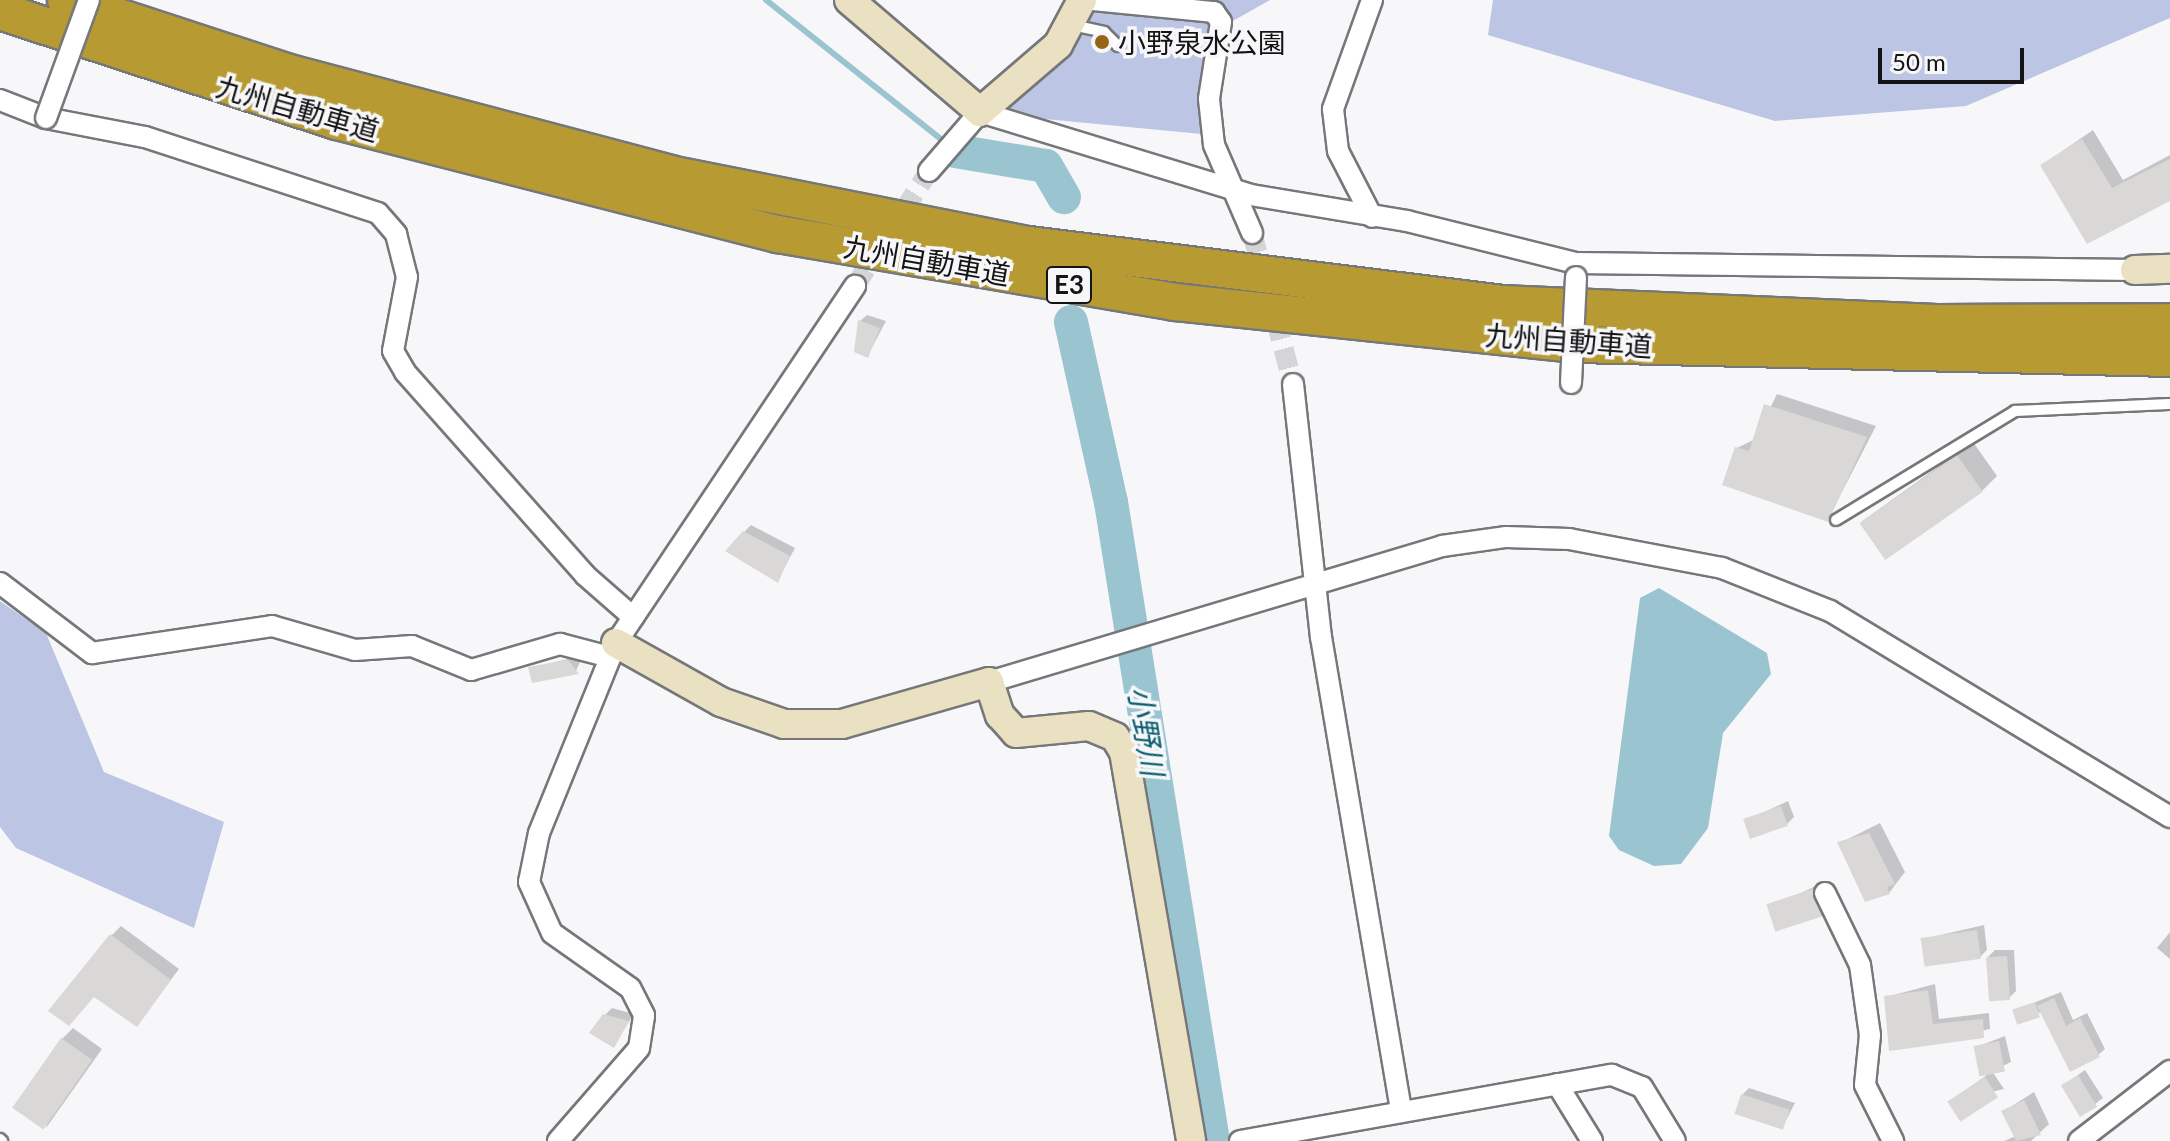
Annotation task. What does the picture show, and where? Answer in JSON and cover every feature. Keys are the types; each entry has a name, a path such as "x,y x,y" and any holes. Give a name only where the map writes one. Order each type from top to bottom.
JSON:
{"highway":[{"name":"九州自動車道","path":"66,0 293,74 684,177 1029,245 1502,304 1937,323 2170,322"},
{"name":"九州自動車道","path":"0,11 337,121 778,234 1160,300 1577,344 2170,358"}],"street":[{"path":"46,118 89,0"},
{"path":"849,0 973,120 1229,188 1372,217 1576,270 2170,269"},
{"path":"1093,0 1214,12 1221,22 1209,99 1218,167 1252,233"},
{"path":"1372,0 1333,109 1338,151 1372,217"},
{"path":"929,171 973,120 1077,12"},
{"path":"0,100 46,118 145,137 378,213 396,234 407,277 393,351 405,372 585,575 633,617"},
{"path":"1571,383 1576,270"},
{"path":"558,1141 644,1035 644,1015 630,988 552,933 529,882 570,744 613,650 633,617 855,286"},
{"path":"1293,384 1314,582 1401,1111"},
{"path":"0,583 92,653 272,626 355,650 412,646 471,670 560,644 613,650 721,702 784,724 842,724 1314,582 1506,537 1569,539 1722,568 1830,611 2170,817"},
{"path":"989,682 1000,715 1016,733 1101,728 1124,752 1191,1141"},
{"path":"1825,893 1860,965 1870,1035 1865,1085 1893,1141"},
{"path":"2079,1141 2170,1071"},
{"path":"1240,1141 1557,1084 1629,1078 1655,1102 1675,1141"},
{"path":"1557,1084 1592,1141"}],"lane":[{"path":"1077,12 1118,46"},
{"path":"1836,520 2015,411 2170,404"}],"shaded area":[{"path":"1088,0 1270,0 1231,22 1212,135 992,114"},
{"path":"1493,0 2170,0 2170,18 1966,106 1775,121 1488,35"},
{"path":"1659,588 1767,653 1771,674 1723,733 1708,828 1681,864 1654,866 1619,850 1609,836 1640,598"},
{"path":"0,601 46,633 104,772 224,822 194,928 16,848 0,827"}],"building":[{"path":"2082,139 2112,188 2170,159 2170,201 2087,244 2040,165"},
{"path":"858,320 880,328 868,358 854,352"},
{"path":"1764,404 1867,437 1828,522 1722,485 1735,447 1749,451"},
{"path":"1957,455 1983,492 1885,560 1860,523"},
{"path":"743,531 790,556 778,583 725,551"},
{"path":"568,660 579,674 532,683 528,667"},
{"path":"1781,806 1788,826 1750,839 1743,819"},
{"path":"1869,833 1895,884 1887,887 1890,894 1865,902 1837,842"},
{"path":"1813,889 1822,917 1775,932 1766,904"},
{"path":"1977,930 1981,959 1925,967 1921,938"},
{"path":"110,934 171,980 137,1027 94,997 69,1026 48,1011"},
{"path":"2007,956 2010,1000 1989,1001 1986,957"},
{"path":"1928,990 1933,1024 1983,1019 1984,1038 1889,1051 1884,996"},
{"path":"2054,998 2066,1026 2080,1018 2100,1057 2070,1072 2037,1006"},
{"path":"2035,1002 2040,1017 2017,1025 2012,1009"},
{"path":"603,1014 629,1021 614,1048 589,1033"},
{"path":"61,1038 92,1060 43,1129 12,1108"},
{"path":"1999,1041 2005,1071 1979,1076 1973,1046"},
{"path":"2078,1075 2097,1107 2080,1117 2061,1085"},
{"path":"1985,1077 1998,1097 1960,1122 1947,1102"},
{"path":"1741,1094 1790,1110 1783,1130 1735,1114"},
{"path":"2024,1100 2041,1135 2016,1141 2001,1111"}],"waterway":[{"path":"766,0 946,143"},
{"name":"小野川","path":"955,151 1046,166 1064,197"},
{"name":"小野川","path":"1071,322 1111,502 1213,1141"}],"tunnel":[{"path":"855,286 929,171"},
{"path":"1252,233 1293,384"}],"place":[{"name":"小野泉水公園","path":"1102,42"}]}
